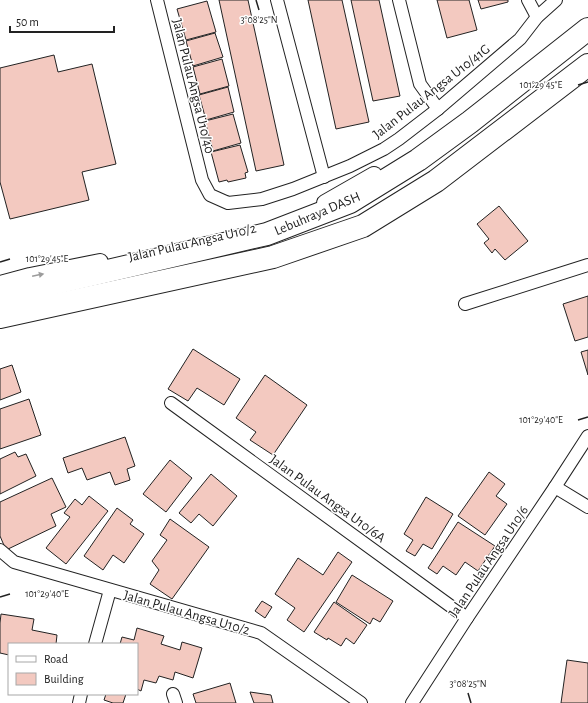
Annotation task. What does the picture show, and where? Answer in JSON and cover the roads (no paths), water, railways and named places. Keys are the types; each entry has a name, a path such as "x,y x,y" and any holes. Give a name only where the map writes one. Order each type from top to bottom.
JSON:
{"highway":[{"name":"Lebuhraya DASH","path":"0,296 267,234 350,202 418,160 470,122 588,29"},
{"name":"Lebuhraya DASH","path":"0,317 273,257 364,226 436,181 588,65"}],"street":[{"name":"Jalan Pulau Angsa U10/40","path":"157,0 202,180"},
{"path":"277,0 324,177"},
{"path":"399,0 420,84 438,109"},
{"path":"528,0 537,17"},
{"name":"Jalan Pulau Angsa U10/41G","path":"202,180 210,195 228,204 262,199 324,177 384,149 438,109 520,39 537,17 556,0"},
{"name":"Jalan Pulau Angsa U10/2","path":"0,284 30,276 239,234 317,208 418,150 588,18"},
{"name":"Jalan Pulau Angsa U10/2","path":"0,309 160,277 305,241 362,220 442,170 588,58"},
{"path":"465,304 588,265"},
{"name":"Jalan Pulau Angsa U10/6A","path":"171,403 467,618"},
{"name":"Jalan Pulau Angsa U10/6","path":"412,703 588,436"},
{"path":"555,487 588,507"},
{"name":"Jalan Pulau Angsa U10/2","path":"0,550 14,562 261,633 361,703"},
{"path":"95,643 110,590"}]}
